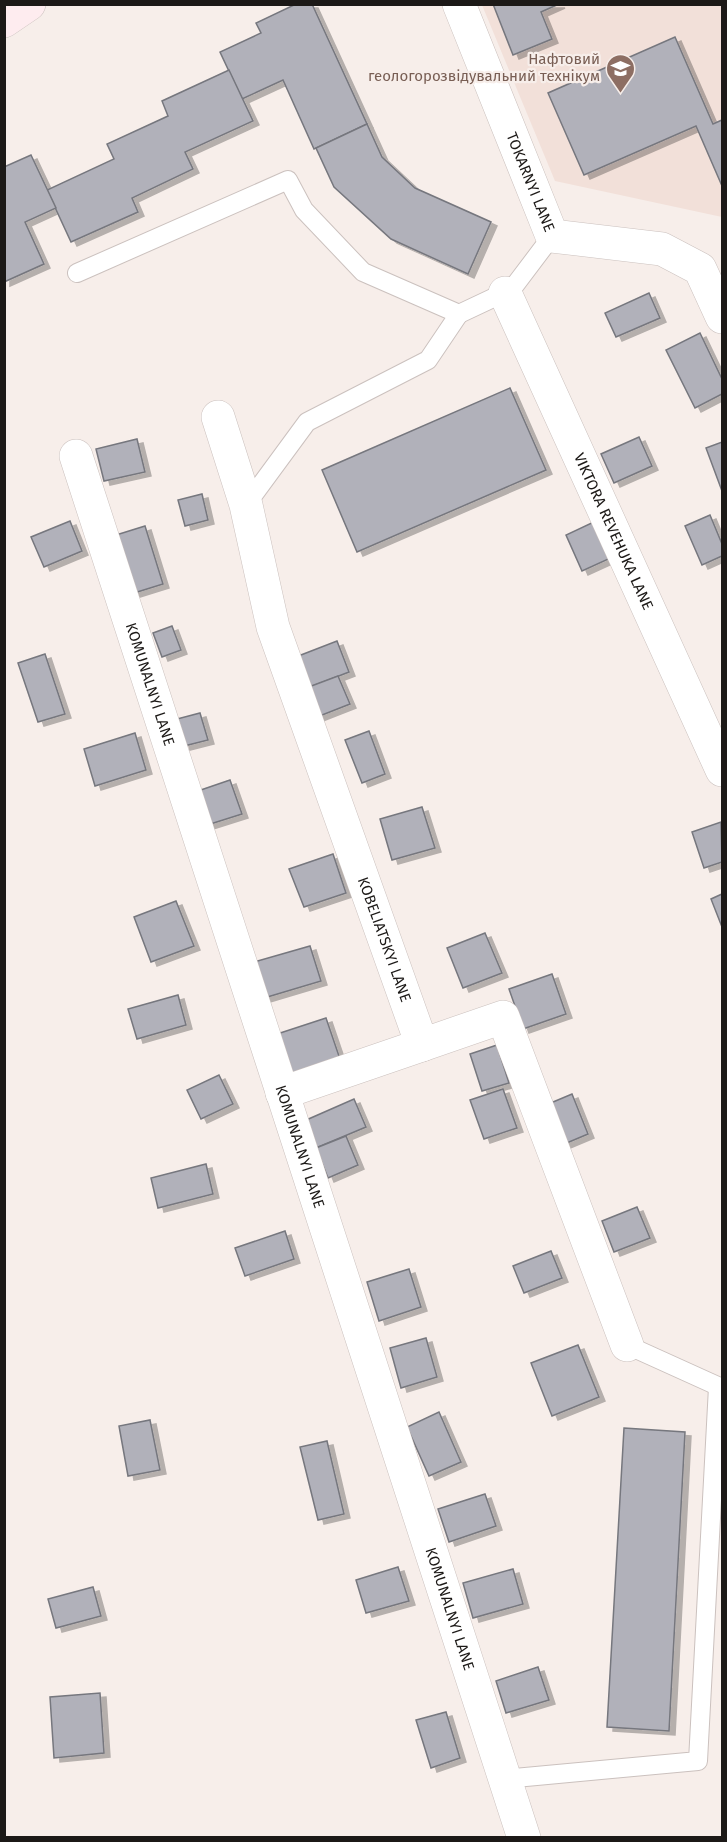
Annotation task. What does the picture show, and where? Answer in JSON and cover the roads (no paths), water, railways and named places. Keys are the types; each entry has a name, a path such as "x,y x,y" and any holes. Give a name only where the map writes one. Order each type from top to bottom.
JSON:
{"street":[{"path":"4,21 29,4"},
{"name":"TOKARNYI LANE","path":"459,4 552,236 662,249 700,269 723,317"},
{"name":"VIKTORA REVEHUKA LANE","path":"505,292 723,770"},
{"name":"KOBELIATSKYI LANE","path":"218,417 246,505 273,627 422,1045"},
{"name":"KOMUNALNYI LANE","path":"75,456 524,1838"},
{"path":"282,1094 503,1017 627,1345"}],"lane":[{"path":"77,273 288,180 304,210 363,272 459,314"},
{"path":"246,505 307,422 428,360 459,314 512,289 552,236"},
{"path":"504,1779 698,1761 720,1388 627,1345"}],"place":[{"name":"Нафтовий геологорозвідувальний технікум","path":"621,94"}]}
